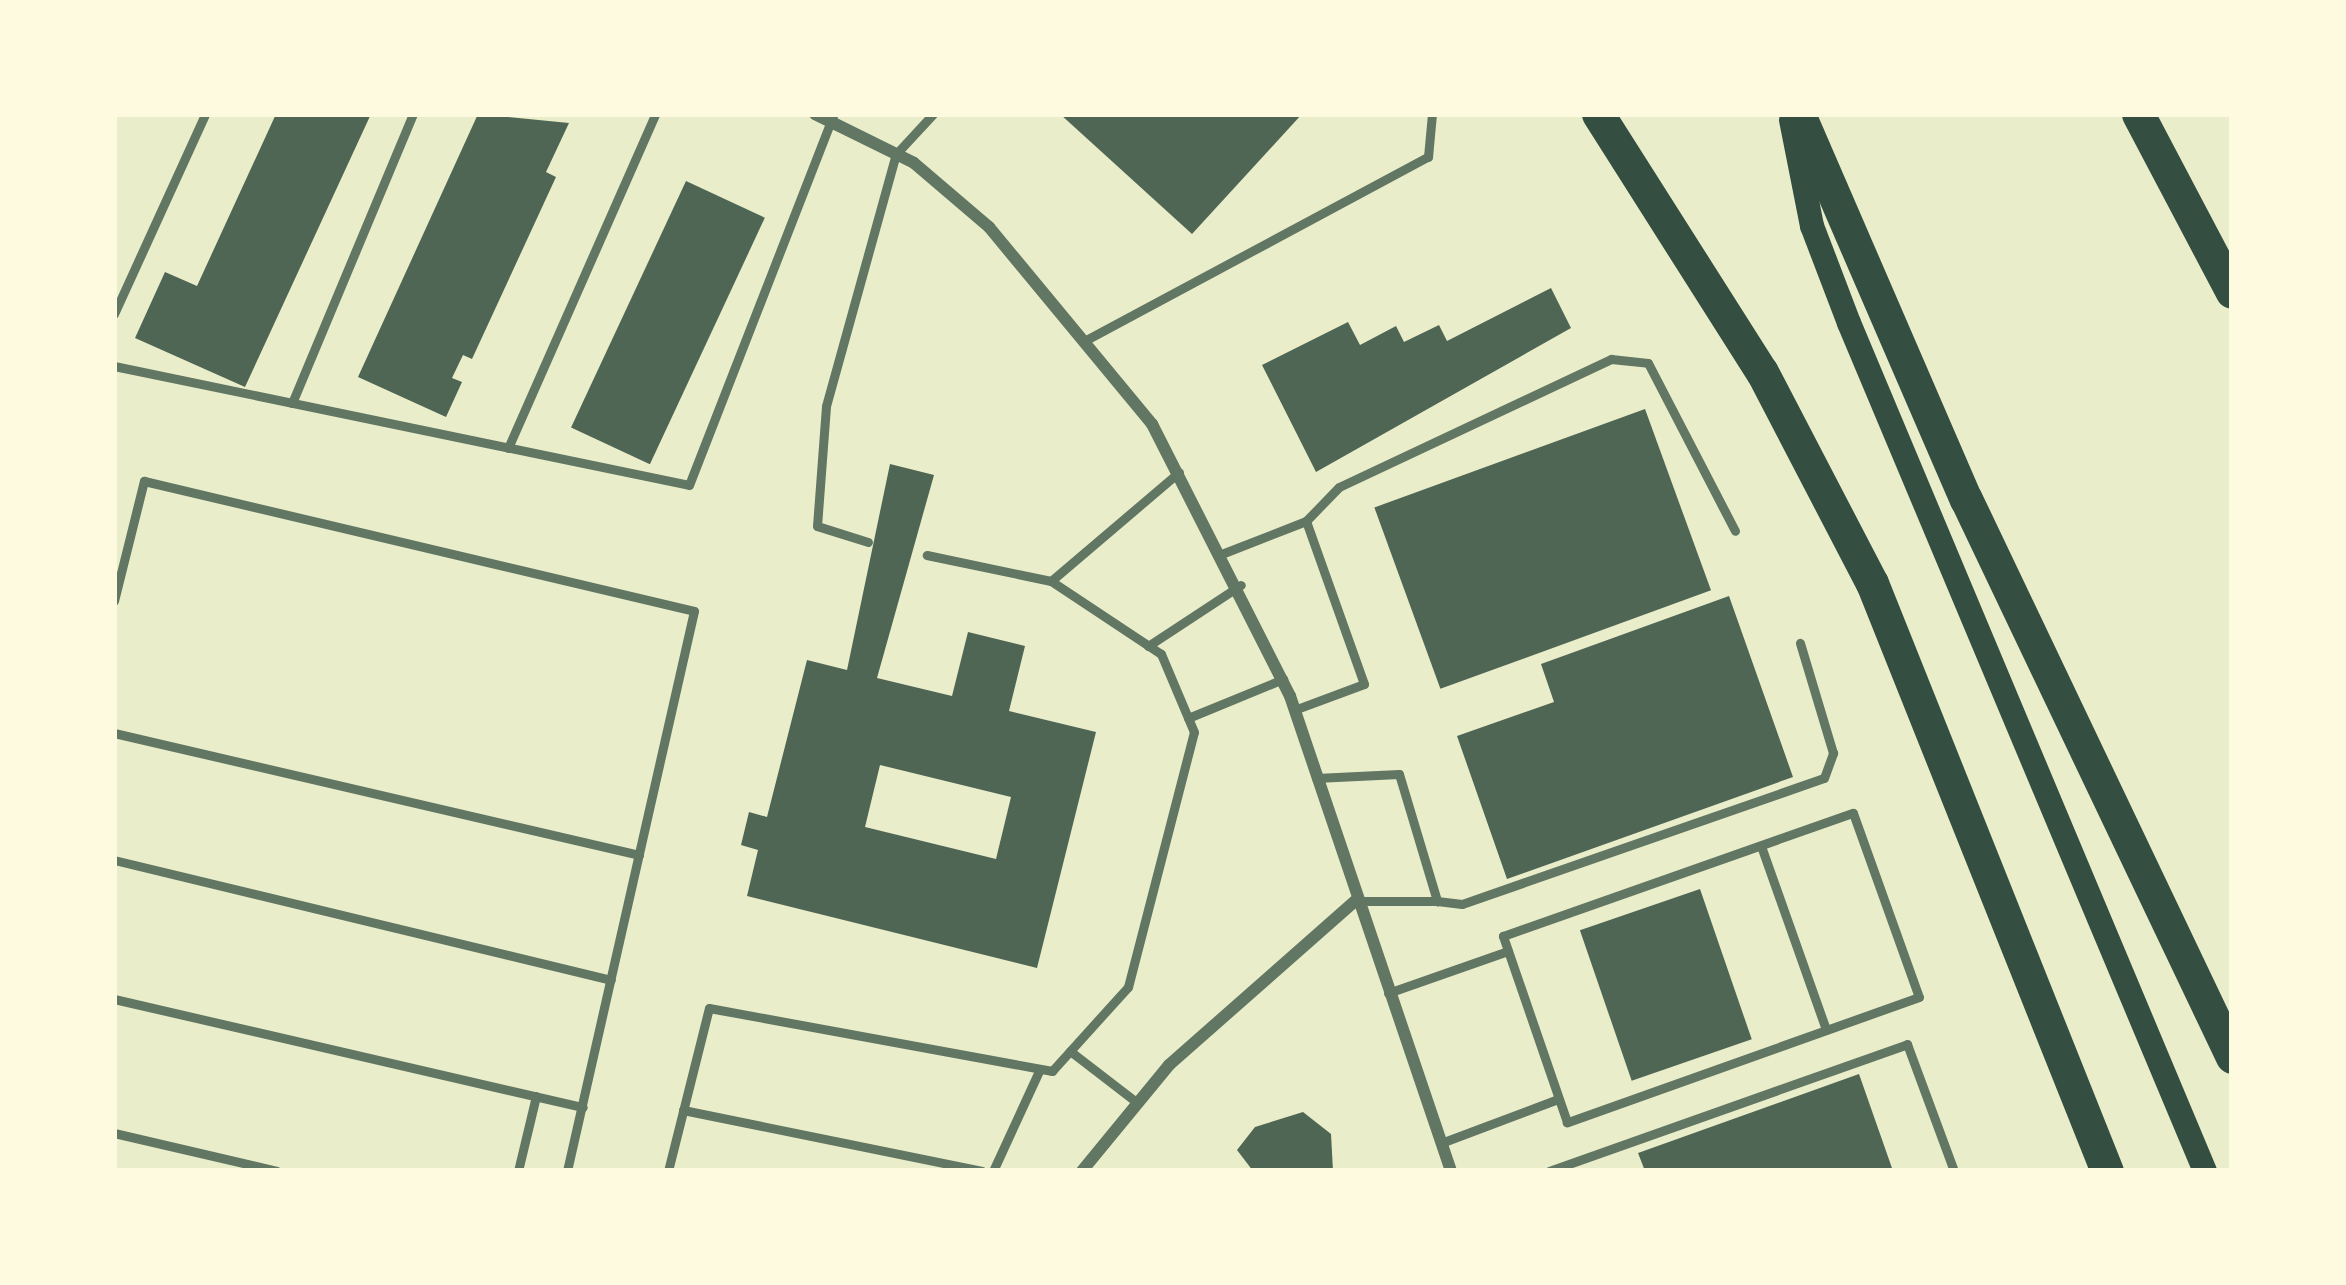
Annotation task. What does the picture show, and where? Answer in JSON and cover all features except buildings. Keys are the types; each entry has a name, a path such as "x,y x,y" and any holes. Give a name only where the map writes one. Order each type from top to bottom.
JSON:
{"highway":[{"path":"1598,114 1733,323 1854,545 2107,1171"},
{"path":"1799,114 1966,499 2232,1057"},
{"path":"2138,114 2232,292"}],"main road":[{"path":"1790,114 1812,226 1849,323 2205,1171"}],"street":[{"path":"815,114 832,118 896,154 989,227 1086,340 1178,472 1241,585 1283,679 1355,902 1451,1171"},
{"path":"1082,1171 1135,1101 1355,902"}],"lane":[{"path":"114,314 205,114"},
{"path":"292,403 413,114"},
{"path":"508,448 655,114"},
{"path":"868,542 817,526 826,406 896,154 933,114"},
{"path":"1086,340 1428,157 1432,114"},
{"path":"114,366 689,485 832,118"},
{"path":"1224,553 1306,520 1339,487 1610,359 1648,363 1735,531"},
{"path":"1051,581 1178,472"},
{"path":"114,601 144,481 694,611 567,1171"},
{"path":"1294,710 1364,684 1306,520"},
{"path":"927,555 1051,581 1148,646 1194,732 1128,986 1070,1051 1040,1069 993,1171"},
{"path":"1148,646 1241,585"},
{"path":"1355,902 1462,904 1824,778 1833,754 1801,643"},
{"path":"1188,718 1283,679"},
{"path":"114,733 639,855"},
{"path":"1316,778 1399,774 1437,901"},
{"path":"1853,813 1919,997 1567,1123 1503,936 1761,846 1853,813"},
{"path":"1761,846 1826,1030"},
{"path":"114,860 611,980"},
{"path":"1388,993 1508,951"},
{"path":"114,999 583,1106"},
{"path":"668,1171 709,1008 1040,1069"},
{"path":"1549,1171 1572,1167 1907,1044 1954,1171"},
{"path":"1070,1051 1135,1101"},
{"path":"518,1171 536,1096"},
{"path":"1441,1143 1558,1099"},
{"path":"683,1110 982,1171"},
{"path":"114,1133 277,1171"}]}
